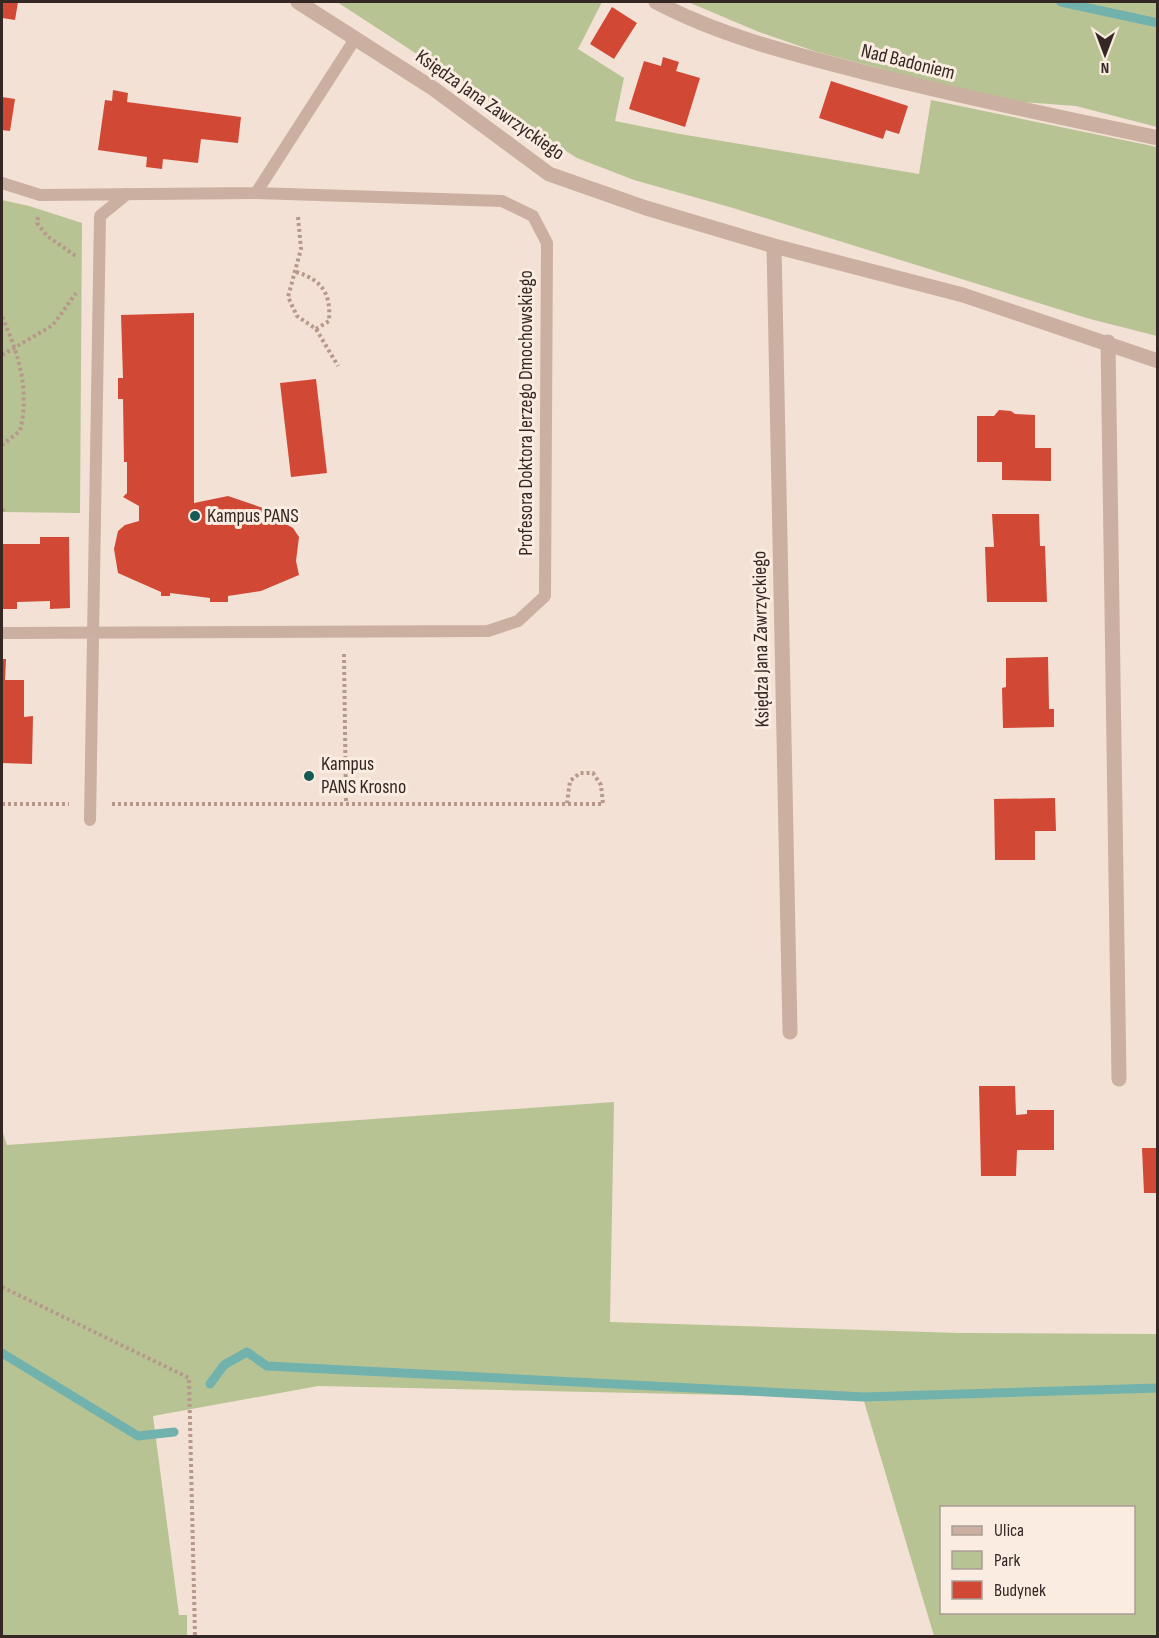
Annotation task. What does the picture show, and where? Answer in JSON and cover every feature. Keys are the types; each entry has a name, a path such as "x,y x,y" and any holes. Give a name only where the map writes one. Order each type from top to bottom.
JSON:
{"street":[{"name":"Księdza Jana Zawrzyckiego","path":"298,2 434,89 549,174 645,208 774,246 963,295 1108,342 1158,361"},
{"name":"Nad Badoniem","path":"656,2 677,13 786,52 950,94 1158,138"},
{"name":"Księdza Jana Zawrzyckiego","path":"774,246 790,1032"},
{"path":"1108,342 1119,1079"}],"lane":[{"path":"256,193 355,39"},
{"name":"Profesora Doktora Jerzego Dmochowskiego","path":"2,183 40,195 256,193 502,201 533,216 547,243 545,596 518,621 488,631 2,633"},
{"path":"90,820 100,216 127,194"}],"path":[{"path":"38,213 37,223 47,236 78,258 81,266"},
{"path":"298,218 301,249 288,297 297,316 316,329 338,366"},
{"path":"296,272 314,278 324,290 330,306 329,321 316,329"},
{"path":"2,355 53,325 79,290"},
{"path":"2,317 25,384 24,415 20,431 2,445"},
{"path":"344,646 346,803"},
{"path":"2,804 603,804 601,785 593,773 580,773 570,781 567,803"},
{"path":"2,1287 189,1378 195,1636"}],"green space":[{"path":"337,2 602,2 578,49 624,78 615,121 680,134 919,174 931,100 1157,147 1157,336 1090,319 733,208 634,180 577,158"},
{"path":"688,2 1157,2 1157,127 1076,106 1022,102 945,86 814,51 759,32"},
{"path":"2,200 82,223 80,513 2,512"},
{"path":"614,1102 610,1322 959,1333 1157,1334 1157,1636 934,1636 863,1398 318,1386 153,1416 179,1615 187,1615 187,1636 2,1636 2,1130 7,1145"}],"building":[{"path":"2,2 18,2 15,20 2,18"},
{"path":"612,7 637,23 614,59 590,44"},
{"path":"663,57 679,62 676,71 700,78 685,127 629,109 644,61 661,66"},
{"path":"831,81 908,106 899,134 886,130 883,139 819,118"},
{"path":"113,90 128,93 127,102 241,117 238,143 201,139 198,163 163,159 162,169 146,167 147,157 98,150 105,100 112,101"},
{"path":"2,97 15,99 10,131 2,130"},
{"path":"194,313 194,503 228,496 266,509 283,508 284,523 293,528 299,537 296,561 299,575 261,591 228,596 228,602 210,602 210,598 170,593 170,596 161,596 161,592 118,573 114,549 118,531 125,525 139,521 139,506 123,497 127,493 127,462 124,462 123,399 118,399 118,378 123,378 121,315"},
{"path":"316,379 327,473 291,477 280,383"},
{"path":"999,410 1035,415 1035,448 1051,448 1051,481 1002,480 1002,462 977,462 977,416 994,416"},
{"path":"992,514 1039,514 1040,546 1045,546 1047,602 987,602 985,547 994,547"},
{"path":"40,537 69,537 70,608 50,609 50,601 17,602 17,609 2,609 2,544 40,544"},
{"path":"1048,657 1049,709 1054,709 1054,727 1003,728 1002,688 1006,687 1006,658"},
{"path":"2,659 6,659 5,680 24,680 24,717 33,716 32,764 2,763"},
{"path":"1055,798 1056,831 1035,831 1035,860 995,860 994,799"},
{"path":"979,1086 1015,1086 1016,1115 1027,1114 1027,1110 1054,1110 1054,1150 1017,1150 1016,1176 981,1176"},
{"path":"1142,1148 1158,1148 1158,1193 1144,1193"}],"waterway":[{"path":"1061,2 1158,23"},
{"path":"210,1384 224,1365 247,1352 267,1366 864,1397 1158,1388"},
{"path":"2,1353 138,1436 174,1432"}],"place":[{"name":"Kampus PANS","path":"195,516"},
{"name":"Kampus PANS Krosno","path":"309,776"}]}
